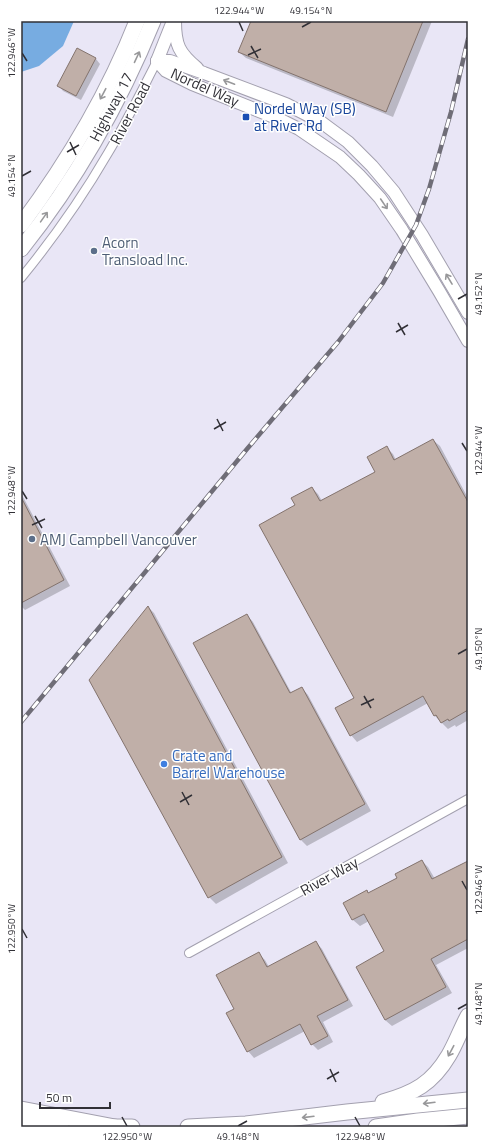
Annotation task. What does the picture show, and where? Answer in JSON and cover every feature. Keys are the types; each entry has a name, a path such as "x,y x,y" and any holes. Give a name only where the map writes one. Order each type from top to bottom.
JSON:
{"highway":[{"name":"Highway 17","path":"21,225 76,143 111,79 137,21"},
{"name":"Highway 17","path":"21,249 55,202 106,122 142,48 153,21"},
{"path":"347,1112 400,1097 428,1082 442,1066 449,1055 468,1016"},
{"path":"188,1127 246,1124 468,1100"},
{"path":"21,1109 115,1127"},
{"path":"376,1127 468,1116"},
{"path":"21,1121 70,1127"},
{"path":"75,1127 132,1127"}],"street":[{"name":"River Road","path":"21,278 61,226 102,163 157,61 174,21"},
{"path":"174,21 177,41 182,53 186,59 204,73"},
{"name":"Nordel Way","path":"157,61 170,61 286,104 321,122 348,142 372,166 388,185 422,234 468,313"},
{"name":"Nordel Way","path":"157,61 166,71 192,84 279,119 299,129 340,156 380,198 402,230 468,341"},
{"path":"317,140 330,140 344,150 378,183 388,185"},
{"name":"River Way","path":"189,953 468,800"}],"water":[{"path":"21,21 74,21 63,46 39,66 21,72"}],"building":[{"path":"251,21 423,21 386,112 238,52"},
{"path":"77,48 96,58 76,96 57,86"},
{"path":"433,439 468,502 468,710 449,721 448,719 441,723 436,715 434,716 423,696 350,736 335,708 354,698 259,525 295,505 291,498 312,487 320,501 375,472 367,457 387,446 394,460"},
{"name":"AMJ Campbell Vancouver","path":"21,497 64,580 21,603"},
{"path":"148,606 282,857 208,898 89,680"},
{"path":"247,614 290,693 302,687 365,804 300,840 193,643"},
{"path":"422,860 432,879 468,861 468,939 431,959 446,987 385,1020 356,967 384,951 364,914 352,920 343,903 367,890 368,893 397,878 395,874"},
{"path":"316,941 348,1000 317,1016 328,1036 311,1045 300,1024 247,1052 226,1013 234,1009 216,975 259,952 267,967"}],"railway":[{"path":"21,722 247,449 338,342 383,283 416,225 429,189 451,112 468,39"}],"place":[{"name":"Nordel Way (SB) at River Rd","path":"246,117"},
{"name":"Acorn Transload Inc.","path":"94,251"},
{"name":"AMJ Campbell Vancouver","path":"32,539"},
{"name":"Crate and Barrel Warehouse","path":"164,764"}]}
